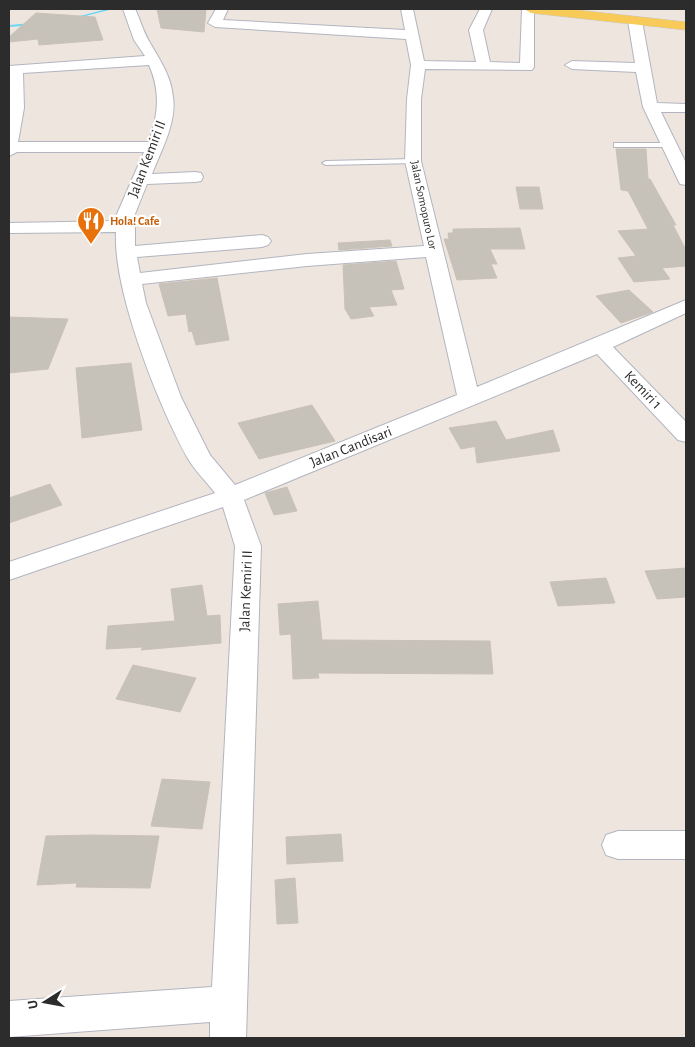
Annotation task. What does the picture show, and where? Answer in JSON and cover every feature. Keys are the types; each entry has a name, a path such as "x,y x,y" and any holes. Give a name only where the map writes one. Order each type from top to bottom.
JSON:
{"main road":[{"path":"529,9 686,26"}],"street":[{"path":"222,9 215,23 412,35"},
{"name":"Jalan Somopuro Lor","path":"406,9 418,65 414,99 413,161 433,251 470,398"},
{"path":"484,66 476,30 486,9"},
{"path":"418,65 527,67 529,9"},
{"name":"Jalan Kemiri II","path":"129,10 141,40 154,60 166,97 162,127 126,214 127,252 136,303 170,397 199,457 231,496 248,546 228,1038"},
{"path":"635,21 651,107 671,145 686,180"},
{"path":"154,60 12,70 16,108 9,149 155,147"},
{"path":"572,65 643,68"},
{"path":"651,107 686,108"},
{"path":"140,179 195,177"},
{"path":"9,228 125,226"},
{"path":"127,252 262,241"},
{"path":"131,280 307,260 433,251"},
{"name":"Jalan Candisari","path":"9,571 231,496 600,345 686,306"},
{"name":"Kemiri 1","path":"600,345 686,435"},
{"path":"618,845 686,845"},
{"path":"9,1019 229,1003"}],"lane":[{"path":"617,145 671,145"},
{"path":"326,163 413,161"}],"building":[{"path":"157,9 206,9 204,32 161,28"},
{"path":"36,13 95,17 103,40 39,45 38,39 9,42 9,37"},
{"path":"616,149 646,149 648,179 650,179 676,225 673,225 686,250 686,266 662,268 670,279 634,282 618,258 636,256 618,231 648,229 628,191 621,190"},
{"path":"516,187 539,187 543,209 520,209"},
{"path":"520,228 525,249 490,249 497,264 491,264 497,278 457,280 444,239 449,239 448,233 453,233 453,229"},
{"path":"390,240 392,246 339,250 338,243"},
{"path":"396,261 404,289 391,290 397,305 369,307 374,316 351,319 345,309 343,265"},
{"path":"217,278 229,340 196,345 192,331 189,332 186,314 168,316 159,284"},
{"path":"629,290 653,312 621,323 596,296"},
{"path":"9,317 68,319 48,369 9,373"},
{"path":"131,363 142,430 82,438 76,368"},
{"path":"312,405 335,441 259,459 238,423"},
{"path":"496,421 506,440 553,430 560,451 477,463 475,447 488,444 461,449 449,428"},
{"path":"50,484 62,505 9,523 9,498"},
{"path":"287,487 297,511 274,515 265,493"},
{"path":"686,568 686,597 657,599 645,571"},
{"path":"606,578 615,603 558,606 550,582"},
{"path":"202,585 207,616 220,615 221,643 141,650 143,647 106,649 108,626 175,621 171,589"},
{"path":"318,601 322,640 490,641 493,674 318,673 319,678 293,679 291,634 280,635 278,604"},
{"path":"133,665 196,678 180,712 116,699"},
{"path":"162,779 210,782 202,829 151,826"},
{"path":"341,834 343,861 287,864 286,837"},
{"path":"46,836 159,836 150,888 76,887 77,883 37,885"},
{"path":"295,878 298,923 277,924 275,880"}],"waterway":[{"path":"74,18 111,9"},
{"path":"9,26 33,24"}],"place":[{"name":"Hola! Cafe","path":"91,245"}]}
